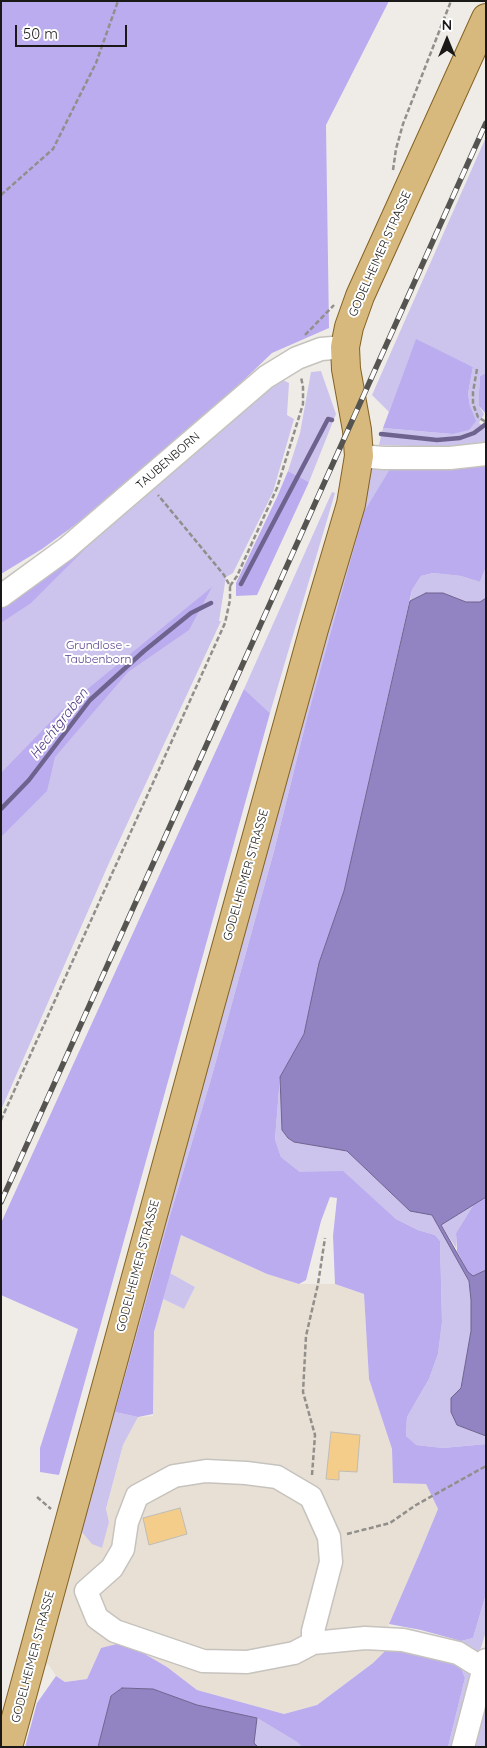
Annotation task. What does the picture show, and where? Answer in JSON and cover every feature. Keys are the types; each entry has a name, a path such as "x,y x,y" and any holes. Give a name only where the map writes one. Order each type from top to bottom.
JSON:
{"main road":[{"name":"GODELHEIMER STRASSE","path":"8,1747 202,1034 314,629 351,504 359,456 357,430 346,368 345,347 349,327 360,296 486,18"}],"lane":[{"name":"TAUBENBORN","path":"1,596 68,548 266,377 297,358 321,349 345,347"},
{"path":"359,456 450,458 486,454"},
{"path":"86,1591 112,1568 123,1549 126,1522 137,1496 174,1476 206,1471 246,1472 277,1477 310,1498 329,1538 331,1562 313,1631 313,1643"},
{"path":"53,1582 86,1591"},
{"path":"86,1591 97,1618 115,1631 203,1661 248,1662 294,1653 313,1643 365,1638 403,1640 458,1653 474,1663 485,1664 463,1747"}],"path":[{"path":"1,195 53,149 96,63 118,1"},
{"path":"392,172 403,124 451,1"},
{"path":"299,340 335,304"},
{"path":"477,369 473,392 474,404 478,417 484,421"},
{"path":"230,586 237,576 277,488 303,404 302,381"},
{"path":"1,1120 225,623 230,600 230,586 224,575 166,504"},
{"path":"310,1498 315,1435 303,1392 305,1346 325,1238"},
{"path":"329,1538 390,1523 416,1505 486,1466"}],"shaded area":[{"path":"1,1 389,1 326,125 329,328 272,353 181,440 112,498 42,549 1,574"},
{"path":"416,339 473,367 468,394 476,421 469,430 452,434 383,428"},
{"path":"486,373 486,414 479,406 479,392 480,376"},
{"path":"486,460 486,567 480,582 461,576 433,573 421,576 412,590 344,891 319,963 304,1034 280,1077 275,1140 281,1157 300,1172 343,1171 396,1219 418,1230 435,1235 440,1241 442,1322 438,1354 429,1379 407,1417 406,1436 416,1445 443,1448 486,1444 486,1594 473,1638 461,1641 421,1630 389,1624 438,1509 426,1484 393,1483 392,1449 369,1379 364,1294 335,1284 333,1236 337,1198 330,1197 321,1221 306,1280 299,1284 267,1274 181,1235 154,1332 153,1414 138,1417 115,1412 165,1232 211,1079 364,512 393,464"},
{"path":"288,471 309,482 257,595 236,596 236,583"},
{"path":"92,542 31,603 1,623 1,604"},
{"path":"212,587 189,630 128,672 55,757 47,791 1,837 1,773 62,710"},
{"path":"426,593 443,593 466,602 480,602 486,598 486,1197 441,1225 468,1272 473,1276 486,1270 486,1436 457,1425 451,1412 451,1398 461,1388 471,1331 471,1300 469,1281 432,1215 410,1211 347,1151 294,1142 282,1130 280,1077 304,1034 319,963 344,891 410,601"},
{"path":"244,689 270,713 59,1475 40,1472 40,1448 78,1329 1,1295 1,1223"},
{"path":"486,1197 486,1270 472,1276 457,1251 456,1233 474,1204"},
{"path":"181,1235 267,1274 299,1284 335,1284 364,1294 369,1379 392,1449 393,1483 426,1484 438,1509 389,1624 385,1651 373,1663 317,1705 284,1714 197,1690 167,1667 143,1653 101,1648 87,1679 65,1682 56,1676 48,1664 38,1673 81,1514 109,1522 106,1510 123,1445 138,1417 153,1416 154,1332 163,1299 184,1309 195,1287 170,1273"},
{"path":"117,1644 143,1653 167,1667 197,1690 284,1714 317,1705 373,1663 385,1651 417,1652 449,1659 461,1668 465,1678 448,1747 302,1747 257,1718 197,1705 153,1689 122,1688 111,1696 98,1747 25,1747 37,1703 56,1676 65,1682 87,1679 101,1648"},
{"path":"122,1688 153,1689 197,1705 257,1718 254,1743 258,1747 98,1747 111,1696"}],"green space":[{"path":"486,137 486,373 480,376 479,406 484,414 479,423 486,428 486,443 471,448 379,445 383,428 452,434 470,406 468,394 473,367 416,340 389,412 372,395"},
{"path":"321,371 336,414 309,482 288,471 300,433 311,372"},
{"name":"Grundlose - Taubenborn","path":"277,377 289,383 287,415 294,419 273,492 233,573 226,577 219,621 221,621 109,863 1,1110 1,602"},
{"path":"393,464 304,730 274,851 211,1079 165,1232 115,1412 138,1417 123,1445 106,1509 109,1522 102,1548 92,1544 82,1532 81,1514 371,465"},
{"path":"332,492 335,493 270,713 244,689"},
{"path":"486,567 486,598 480,602 466,602 443,593 426,593 410,601 412,590 421,576 433,573 461,576 480,582"},
{"path":"280,1077 282,1130 288,1138 294,1142 347,1151 410,1210 432,1215 443,1233 469,1281 471,1300 471,1331 461,1388 451,1398 457,1425 486,1436 486,1444 443,1448 415,1445 406,1436 407,1417 429,1379 438,1354 442,1322 440,1241 435,1235 418,1230 396,1219 343,1172 300,1172 281,1157 275,1141"},
{"path":"474,1204 456,1233 456,1248 441,1225"},
{"path":"170,1273 195,1287 184,1309 163,1299"},
{"path":"486,1594 486,1631 481,1648 475,1655 454,1639 461,1641 473,1638"},
{"path":"461,1668 469,1671 471,1685 455,1747 448,1747 465,1678"},
{"path":"486,1684 486,1747 469,1747"},
{"path":"257,1718 302,1747 258,1747 254,1743"}],"building":[{"path":"331,1432 360,1435 357,1472 339,1471 339,1480 326,1479"},
{"path":"180,1508 187,1534 149,1545 143,1518"}],"waterway":[{"name":"Hechtgraben","path":"241,584 328,419 332,420"},
{"name":"Hechtgraben","path":"381,434 437,440 460,438 474,433 486,424"},
{"name":"Hechtgraben","path":"1,809 29,780 90,700 144,651 191,613 211,603"}],"railway":[{"path":"1,1202 486,123"}]}
